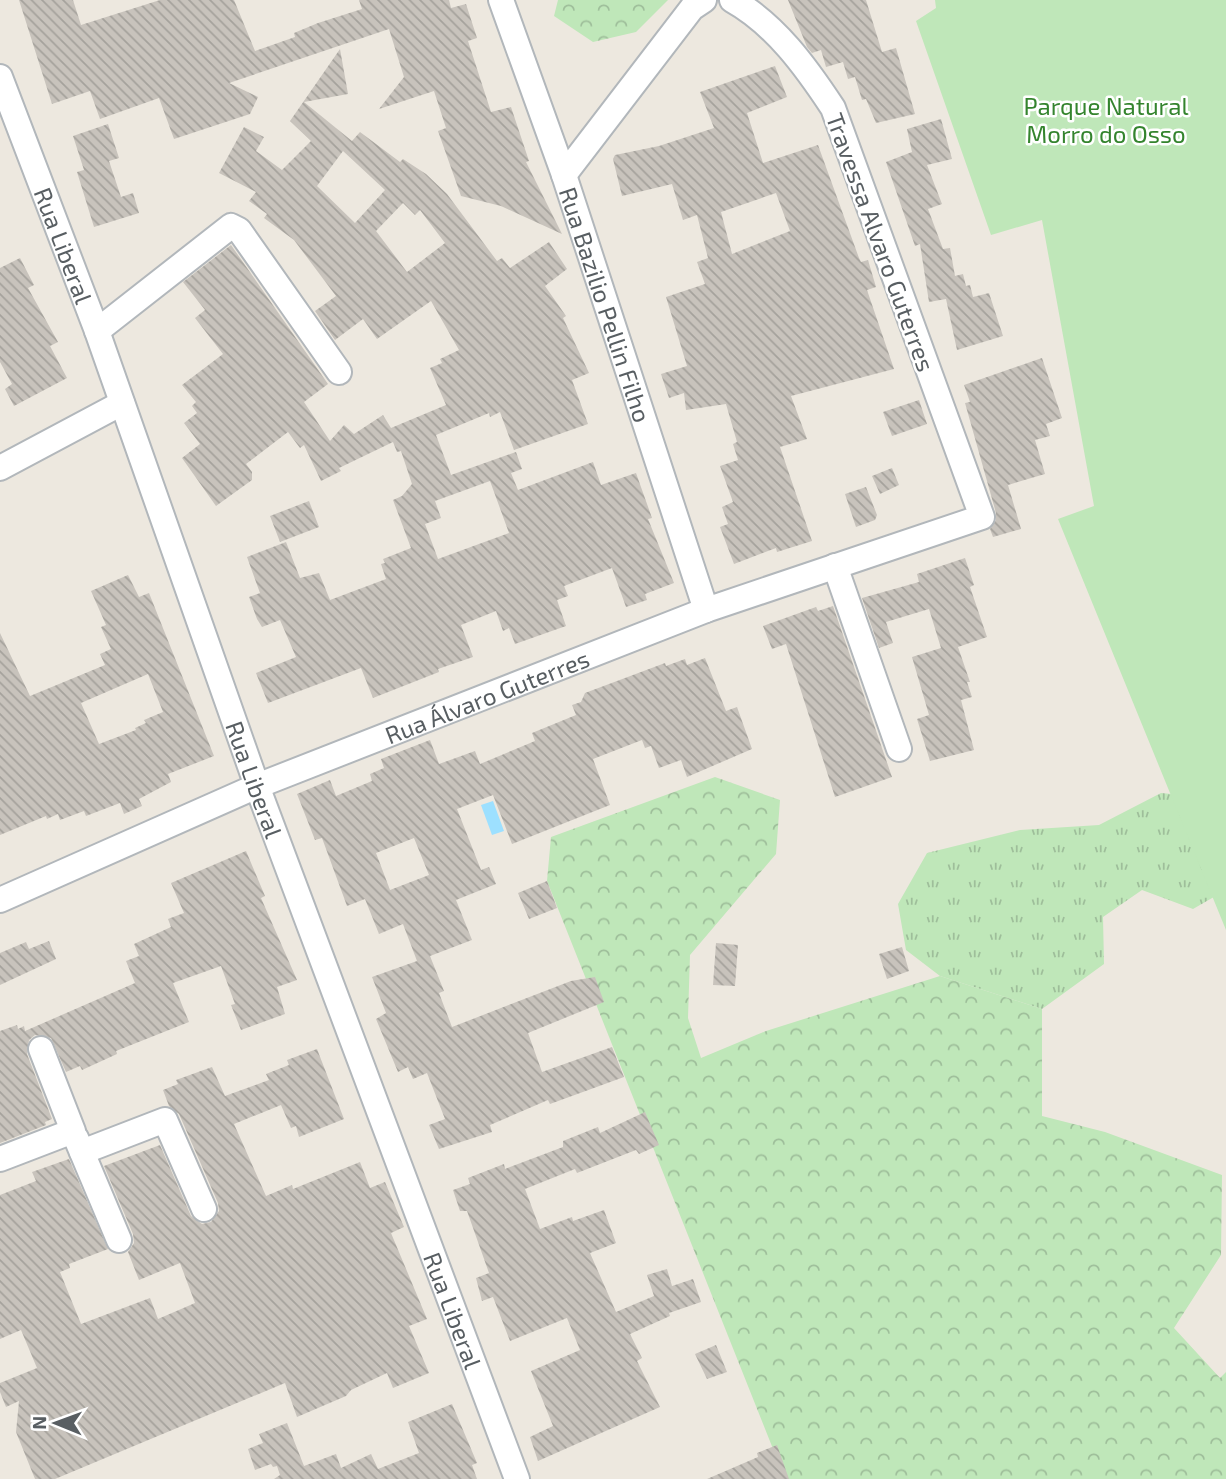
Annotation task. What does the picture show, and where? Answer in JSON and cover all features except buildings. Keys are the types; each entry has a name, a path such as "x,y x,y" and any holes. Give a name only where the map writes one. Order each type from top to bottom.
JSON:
{"street":[{"name":"Rua Bazilio Pellin Filho","path":"501,0 564,175 706,610"},
{"path":"564,175 692,8 704,0"},
{"name":"Travessa Alvaro Guterres","path":"732,0 758,14 815,81 833,108 982,517"},
{"name":"Rua Liberal","path":"0,77 97,331 257,786 517,1479"},
{"path":"97,331 223,229 231,226 239,230 339,372"},
{"path":"0,468 122,403"},
{"name":"Rua Álvaro Guterres","path":"0,900 257,786 706,610 982,517"},
{"path":"835,566 899,749"},
{"path":"41,1049 119,1240"},
{"path":"0,1159 166,1120 204,1209"}],"green space":[{"path":"558,0 668,0 636,32 593,42 554,16"},
{"name":"Parque Natural Morro do Osso","path":"935,0 1226,0 1226,930 1058,519 1094,506 1042,220 991,235 916,21 936,8"},
{"path":"715,777 780,800 776,854 690,955 688,1018 701,1058 766,1031 940,976 1042,1009 1042,1116 1105,1132 1222,1175 1221,1255 1174,1328 1220,1378 1226,1372 1226,1479 785,1479 547,881 551,837"},
{"path":"1161,793 1204,797 1226,890 1193,909 1142,890 1103,917 1104,964 1042,1009 940,976 906,950 898,904 927,853 1020,830 1099,825"}],"water":[{"path":"493,801 504,831 492,835 481,805"}]}
